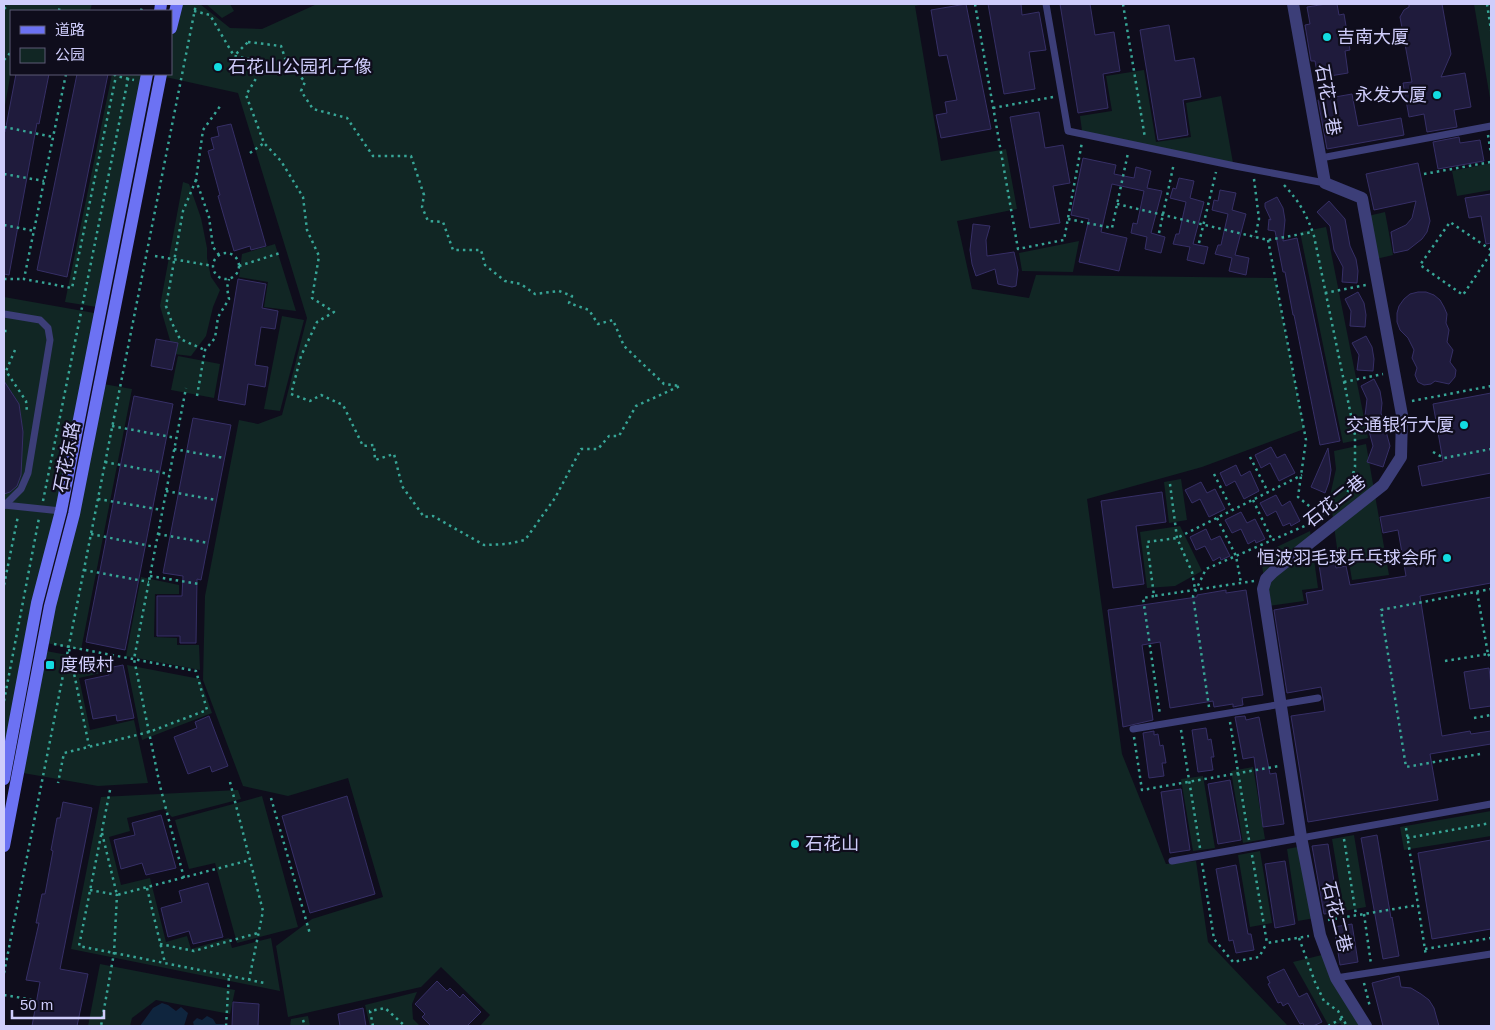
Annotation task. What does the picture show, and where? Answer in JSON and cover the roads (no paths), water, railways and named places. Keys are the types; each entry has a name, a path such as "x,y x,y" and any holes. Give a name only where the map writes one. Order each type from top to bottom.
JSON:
{"main road":[{"path":"172,23 176,4"},
{"name":"石花东路","path":"4,846 50,606 74,514 162,75"},
{"name":"石花东路","path":"4,779 37,603 61,511 146,78"}],"street":[{"name":"石花二巷","path":"1293,4 1326,183 1362,198 1402,416 1402,457 1383,485 1329,521 1266,579 1263,589 1301,837 1317,922 1336,978 1366,1026"}],"lane":[{"path":"1046,4 1068,131 1252,170 1326,183"},
{"path":"1321,158 1489,126"},
{"path":"4,314 40,320 48,328 50,340 28,473 21,489 4,505"},
{"path":"4,505 61,511"},
{"path":"1133,729 1318,698"},
{"path":"1172,861 1491,804"},
{"path":"1336,978 1491,954"}],"water":[{"path":"162,1003 176,1011 181,1007 188,1013 184,1026 140,1026 153,1008"},
{"path":"207,1016 213,1019 216,1024 224,1024 224,1026 194,1026 193,1022 197,1018 202,1020"}],"place":[{"name":"吉南大厦","path":"1327,37"},
{"name":"石花山公园孔子像","path":"218,67"},
{"name":"永发大厦","path":"1437,95"},
{"name":"交通银行大厦","path":"1464,425"},
{"name":"恒波羽毛球乒乓球会所","path":"1447,558"},
{"name":"度假村","path":"50,665"},
{"name":"石花山","path":"795,844"}]}
